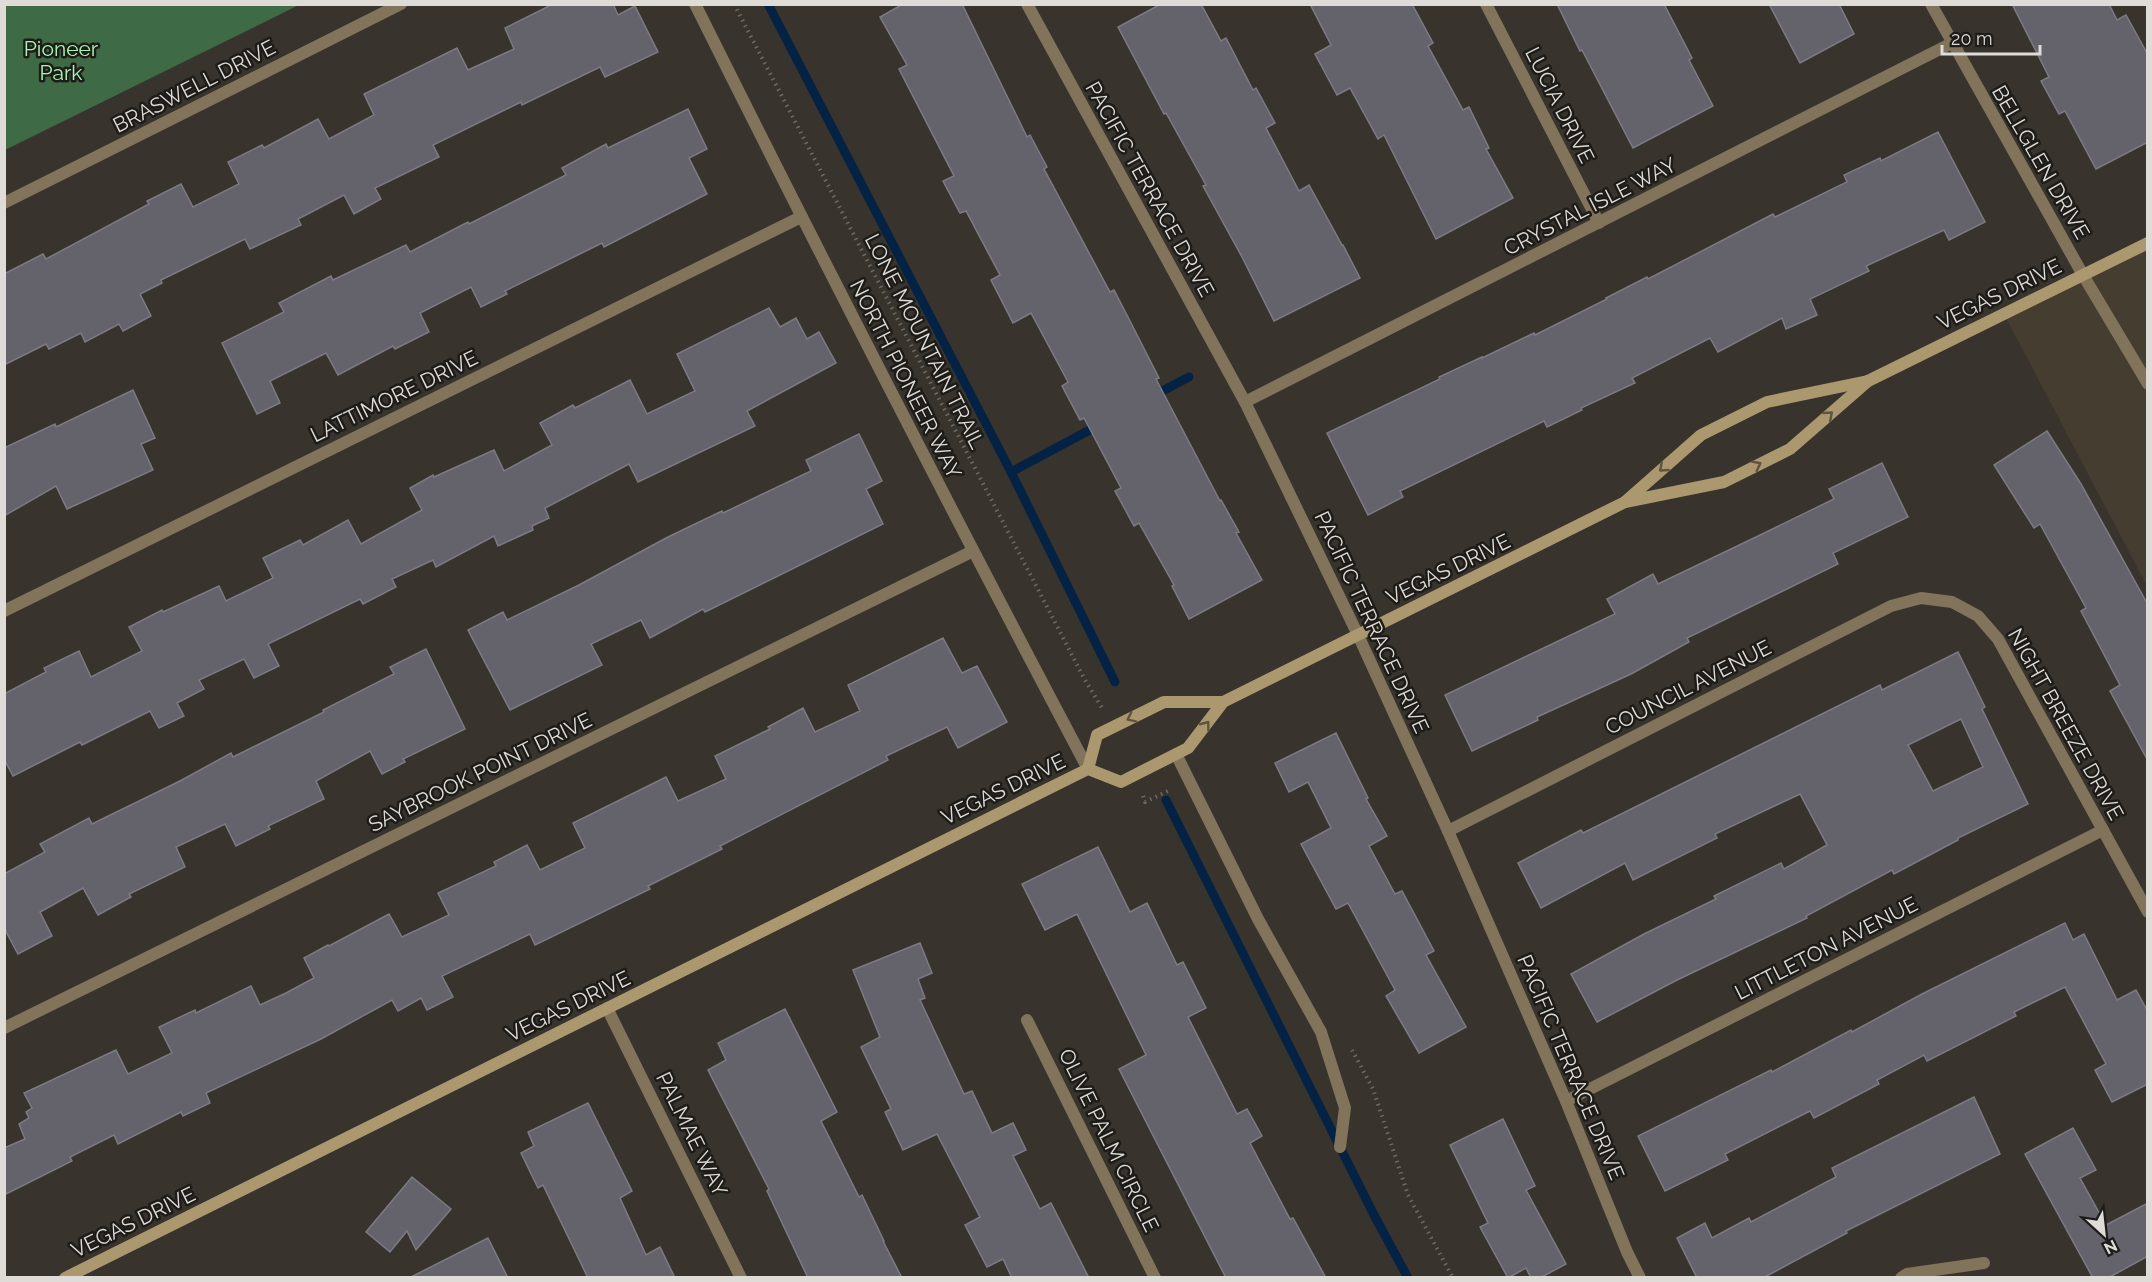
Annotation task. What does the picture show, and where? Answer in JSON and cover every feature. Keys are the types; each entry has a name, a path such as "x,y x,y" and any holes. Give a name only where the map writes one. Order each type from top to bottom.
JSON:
{"main road":[{"name":"VEGAS DRIVE","path":"1625,502 1724,482 1790,449 1869,381 2148,243"},
{"name":"VEGAS DRIVE","path":"65,1278 1088,769 1121,782 1188,748 1223,702 1625,502 1701,435 1758,406 1767,402 1869,381"},
{"name":"VEGAS DRIVE","path":"1088,769 1097,735 1113,727 1164,702 1223,702"}],"street":[{"name":"BRASWELL DRIVE","path":"4,203 401,4"},
{"name":"NORTH PIONEER WAY","path":"695,4 801,217 1088,769"},
{"name":"PACIFIC TERRACE DRIVE","path":"1027,4 1245,402 1358,635 1448,831 1566,1101 1627,1252 1640,1278"},
{"name":"LUCIA DRIVE","path":"1486,4 1599,223"},
{"name":"BELLGLEN DRIVE","path":"1931,4 2083,275 2148,384"},
{"name":"CRYSTAL ISLE WAY","path":"1245,402 1952,43"},
{"name":"LATTIMORE DRIVE","path":"4,610 801,217"},
{"name":"SAYBROOK POINT DRIVE","path":"4,1028 973,550"},
{"name":"COUNCIL AVENUE","path":"1448,831 1891,606 1921,598 1952,602"},
{"name":"NIGHT BREEZE DRIVE","path":"1952,602 1978,616 1998,639 2148,912"},
{"path":"1176,754 1258,919 1321,1032 1345,1108 1340,1147"},
{"name":"LITTLETON AVENUE","path":"1566,1101 2103,830"},
{"name":"PALMAE WAY","path":"607,1008 741,1278"},
{"name":"OLIVE PALM CIRCLE","path":"1027,1020 1155,1278"},
{"path":"1901,1278 1908,1274 1984,1263"}],"path":[{"name":"LONE MOUNTAIN TRAIL","path":"734,4 1092,690"}],"shaded area":[{"path":"2147,243 2147,586 2004,314"}],"green space":[{"name":"Pioneer Park","path":"5,4 299,4 299,5 5,150"}],"building":[{"path":"553,4 613,4 618,15 635,6 658,52 605,77 600,67 433,145 439,157 375,188 381,199 354,214 344,195 298,219 301,225 250,249 245,239 161,280 162,283 140,294 151,316 123,331 119,324 85,342 81,333 49,349 46,344 4,365 4,274 43,254 46,259 149,204 147,201 181,184 193,207 239,184 228,162 262,145 264,148 318,119 329,139 374,115 364,94 457,48 468,70 514,49 505,28"},
{"path":"903,4 962,4 1027,137 1030,135 1047,167 1044,169 1110,292 1114,290 1159,378 1156,379 1220,501 1239,532 1236,533 1262,580 1189,619 1172,586 1174,585 1139,523 1134,526 1115,491 1121,488 1084,418 1080,420 1062,386 1068,382 1031,313 1013,323 991,280 1000,275 966,211 960,213 943,181 954,176 899,69 907,65 880,17"},
{"path":"1161,4 1201,4 1221,41 1226,38 1253,90 1256,88 1275,123 1266,128 1299,191 1309,185 1360,278 1274,321 1203,186 1206,185 1166,113 1164,114 1118,27"},
{"path":"1310,4 1412,4 1433,43 1428,46 1463,110 1469,107 1489,148 1486,149 1513,198 1436,239 1384,135 1378,139 1350,88 1337,95 1315,54 1331,45"},
{"path":"1557,4 1664,4 1692,58 1689,60 1713,106 1633,148"},
{"path":"1769,4 1839,4 1854,34 1800,63"},
{"path":"2012,4 2109,4 2117,20 2126,15 2148,55 2148,142 2096,169 2065,111 2059,114 2041,81 2049,77"},
{"path":"688,109 707,149 689,158 707,194 604,247 602,243 505,291 507,294 481,307 471,287 420,313 429,332 395,349 393,346 338,375 326,353 270,381 280,403 257,414 222,343 284,312 279,303 331,276 333,280 406,245 410,252 566,175 562,168 606,144 608,148"},
{"path":"1938,132 1985,222 1949,240 1944,230 1866,266 1869,271 1810,299 1817,315 1786,329 1782,318 1718,352 1710,338 1632,378 1635,383 1581,408 1582,410 1547,427 1544,421 1400,491 1403,497 1368,515 1327,433 1440,379 1439,377 1534,333 1535,335 1773,214 1775,217 1847,182 1844,175 1880,158 1881,161"},
{"path":"769,308 780,327 796,318 807,339 819,332 836,363 747,411 755,426 638,482 629,464 545,508 549,518 532,526 533,530 498,546 494,536 436,567 433,560 392,579 396,587 363,604 360,599 268,644 279,666 254,678 244,659 199,680 204,689 177,703 184,716 159,728 150,711 82,745 80,742 13,776 4,759 4,694 46,672 44,668 79,651 91,677 142,651 129,627 219,586 226,601 273,578 263,558 300,540 303,545 348,520 361,544 422,510 410,488 433,475 434,477 494,450 504,471 552,445 540,423 573,405 575,408 630,380 647,414 695,391 677,354"},
{"path":"133,390 155,438 141,444 153,470 67,509 56,486 4,516 4,448 55,424 56,427"},
{"path":"2047,431 2081,484 2148,605 2148,761 2110,691 2120,685 2081,611 2086,608 2040,524 2034,528 1994,465"},
{"path":"859,434 882,481 866,489 883,524 705,612 703,609 650,638 641,620 591,644 602,665 510,710 468,630 503,612 507,620 579,585 668,537 811,471 806,460"},
{"path":"1882,463 1908,517 1833,553 1838,564 1687,638 1689,642 1631,674 1537,717 1538,720 1472,751 1445,695 1615,614 1607,599 1653,574 1658,584 1756,537 1834,499 1829,489"},
{"path":"943,638 962,673 977,666 1007,722 958,748 947,727 886,756 888,760 720,846 722,849 648,886 650,889 535,945 530,934 442,976 453,997 427,1010 421,998 398,1011 392,1000 321,1039 206,1093 210,1103 183,1116 181,1112 118,1144 114,1135 70,1157 72,1161 4,1195 4,1148 25,1139 19,1124 29,1118 26,1112 32,1108 24,1093 116,1050 128,1074 172,1053 159,1027 195,1010 196,1013 251,986 260,1005 286,993 314,978 304,958 389,914 402,937 449,915 438,893 496,866 494,862 527,845 540,870 585,848 573,823 666,777 678,801 726,779 715,756 770,729 768,727 803,708 815,732 860,711 848,685"},
{"path":"426,649 465,729 403,759 405,762 382,774 370,751 316,781 324,799 268,826 270,829 236,846 225,824 176,847 185,867 129,894 131,897 98,915 83,888 40,912 52,936 18,954 4,928 4,874 45,852 40,844 89,818 92,824 231,753 233,757 324,712 323,710 394,674 390,667"},
{"path":"1958,652 1985,707 1982,709 2028,804 1958,838 1894,874 1892,870 1806,916 1807,918 1677,980 1597,1022 1571,974 1644,934 1716,899 1714,896 1781,863 1784,869 1827,845 1800,794 1715,834 1717,838 1633,880 1625,863 1541,908 1518,863 1581,830 1583,833 1880,685 1882,690","holes":["1961,719 1983,767 1933,791 1908,745"]},
{"path":"1336,733 1368,798 1366,799 1387,836 1369,846 1395,894 1402,891 1434,951 1426,955 1466,1027 1419,1053 1386,996 1395,990 1348,903 1336,909 1301,844 1331,828 1308,782 1289,792 1275,763"},
{"path":"1098,847 1130,912 1147,903 1177,965 1183,962 1206,1008 1188,1017 1237,1114 1247,1109 1262,1136 1250,1143 1290,1219 1293,1218 1326,1278 1226,1278 1119,1069 1146,1055 1077,914 1045,930 1022,884"},
{"path":"2065,923 2073,940 2084,934 2117,1000 2136,990 2148,1012 2148,1084 2112,1102 2095,1070 2106,1064 2065,987 2014,1012 2016,1016 1927,1061 1924,1055 1877,1080 1879,1084 1814,1118 1810,1111 1725,1154 1728,1160 1665,1191 1638,1136 1771,1070 1772,1072"},
{"path":"920,943 932,973 918,979 925,998 920,1000 964,1094 972,1091 992,1133 1013,1123 1026,1150 1013,1156 1040,1209 1051,1203 1089,1278 1012,1278 1003,1259 987,1267 965,1225 980,1217 937,1134 903,1150 885,1112 891,1109 861,1047 880,1037 853,970"},
{"path":"785,1009 837,1112 821,1121 859,1197 862,1195 902,1278 808,1278 767,1191 769,1189 708,1070 726,1060 718,1043"},
{"path":"1974,1097 2000,1154 1846,1231 1847,1233 1763,1278 1697,1278 1677,1238 1705,1223 1712,1238 1749,1218 1751,1222 1836,1177 1832,1168"},
{"path":"588,1103 632,1191 620,1198 646,1255 660,1247 675,1278 588,1278 543,1185 538,1188 521,1153 534,1146 528,1132"},
{"path":"1503,1119 1535,1186 1526,1190 1566,1264 1540,1278 1531,1278 1526,1268 1508,1278 1480,1227 1488,1223 1450,1145"},
{"path":"2073,1128 2096,1170 2080,1178 2106,1225 2148,1203 2148,1256 2108,1278 2093,1278 2025,1154"},
{"path":"412,1177 451,1209 416,1250 407,1231 390,1252 366,1232"},
{"path":"488,1238 508,1278 409,1278"}],"waterway":[{"path":"768,4 1011,472 1115,682"},
{"path":"1151,397 1189,377"},
{"path":"1011,472 1099,425"},
{"path":"1166,800 1374,1215 1408,1278"}]}
